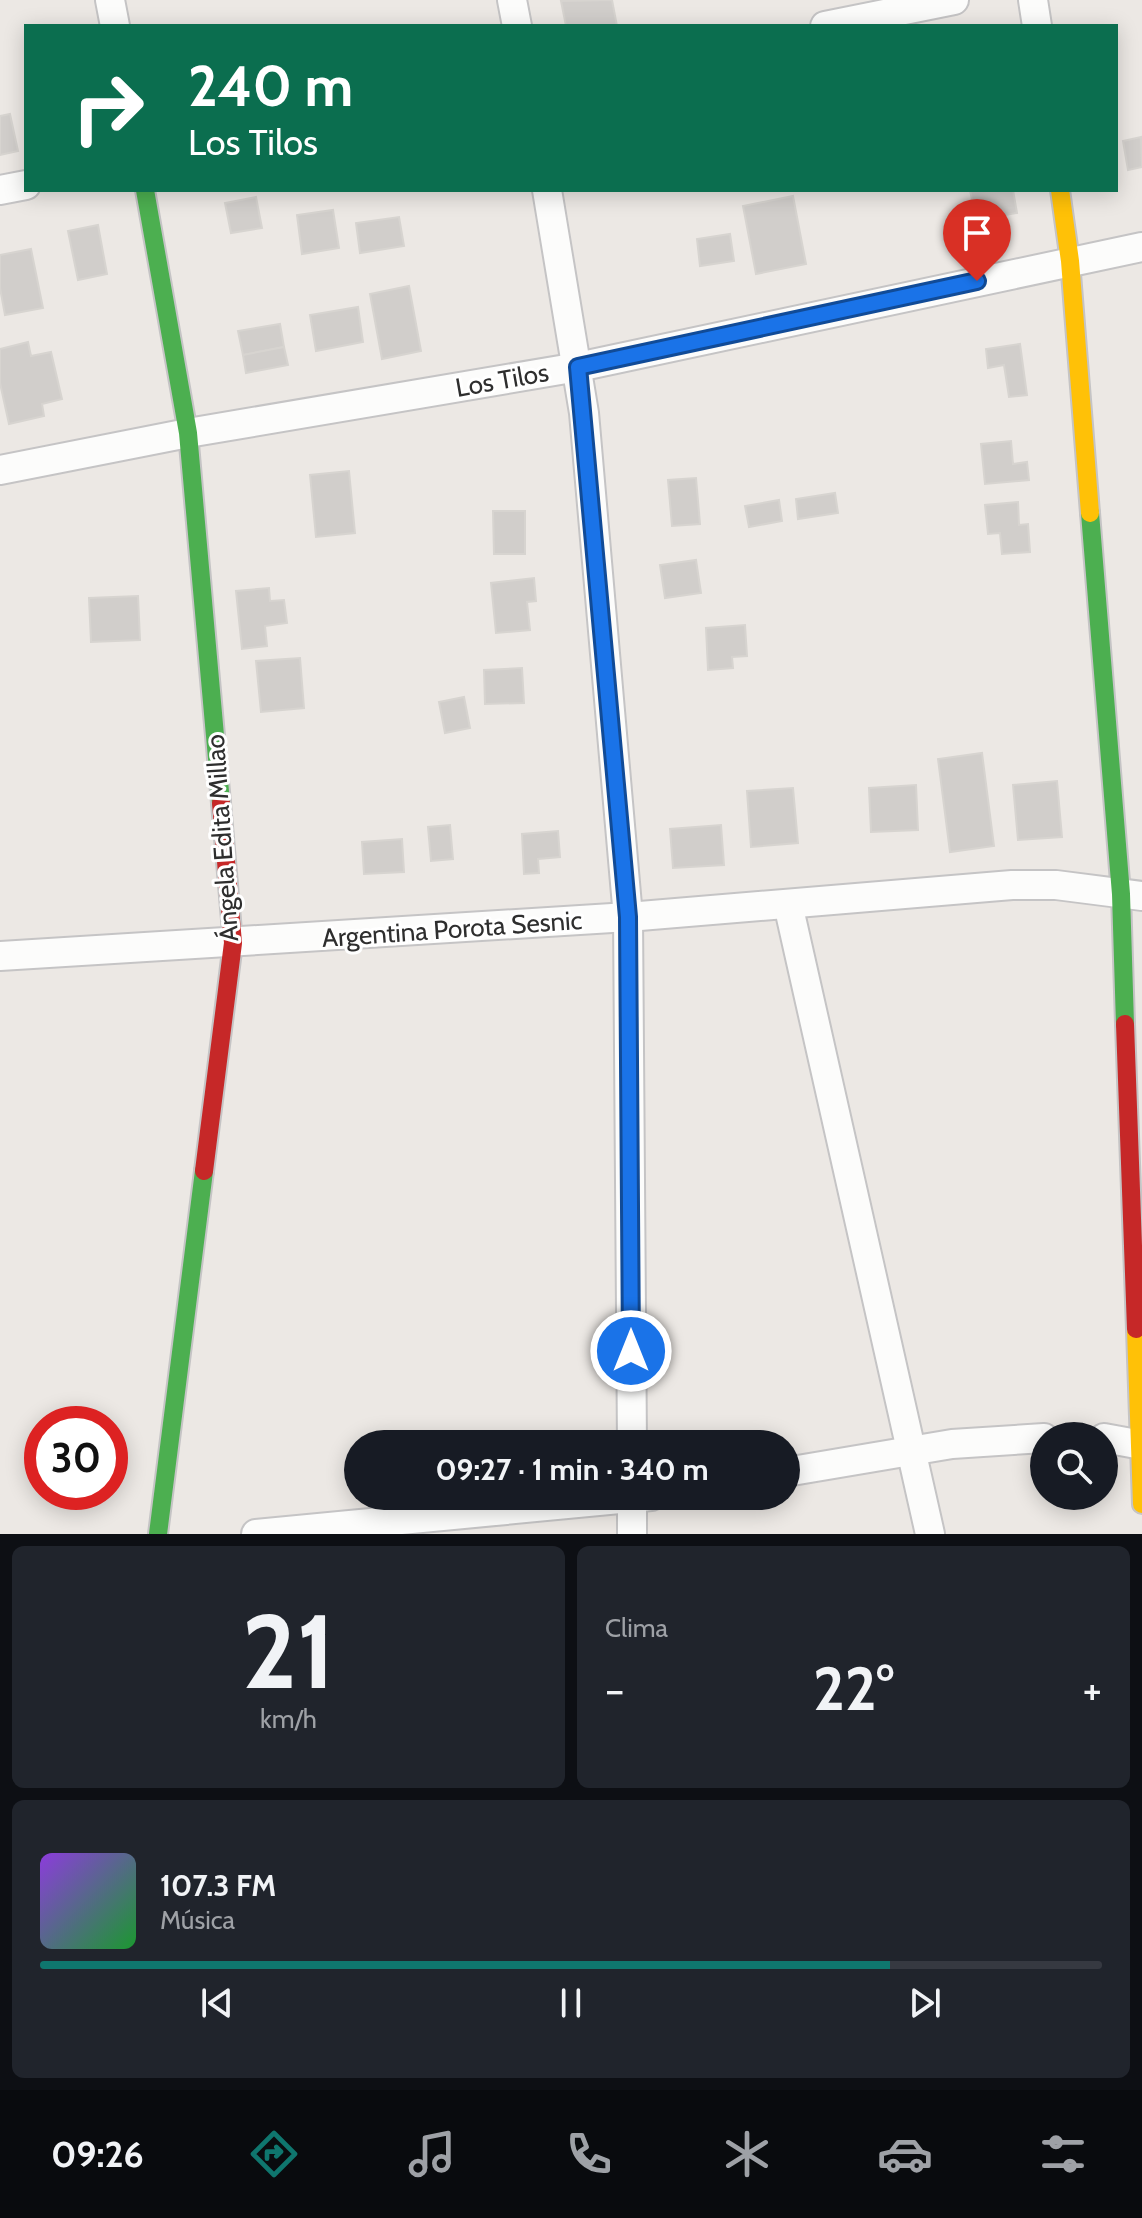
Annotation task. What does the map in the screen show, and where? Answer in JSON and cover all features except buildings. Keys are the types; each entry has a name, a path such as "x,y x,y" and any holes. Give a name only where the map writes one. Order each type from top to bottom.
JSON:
{"street":[{"path":"110,0 115,24"},
{"path":"512,0 517,24"},
{"path":"835,24 954,0"},
{"path":"1033,0 1037,24"},
{"path":"0,190 24,185"},
{"name":"Ángela Edita Millao","path":"145,192 188,433 233,943 158,1534"},
{"path":"547,192 578,367 628,917 632,1430"},
{"path":"1060,192 1070,261 1132,895 1142,1504"},
{"name":"Los Tilos","path":"0,470 188,433 578,367 1142,247"},
{"name":"Argentina Porota Sesnic","path":"0,956 628,917 1012,885 1056,885 1132,895"},
{"path":"788,904 930,1534"},
{"path":"800,1470 952,1444 1030,1439"},
{"path":"1118,1441 1141,1445"},
{"path":"256,1534 504,1510"},
{"path":"632,1534 636,1510"}],"traffic: fast":[{"path":"145,192 188,433 221,803"},
{"path":"1090,513 1121,894 1125,1024"},
{"path":"158,1534 204,1171"}],"traffic: slow":[{"path":"1060,192 1070,261 1090,513"},
{"path":"1136,1329 1142,1504"}],"traffic: jam":[{"path":"204,1171 233,943 221,803"},
{"path":"1125,1024 1136,1329"}],"route":[{"path":"631,1351 628,917 578,367 977,281"}]}
